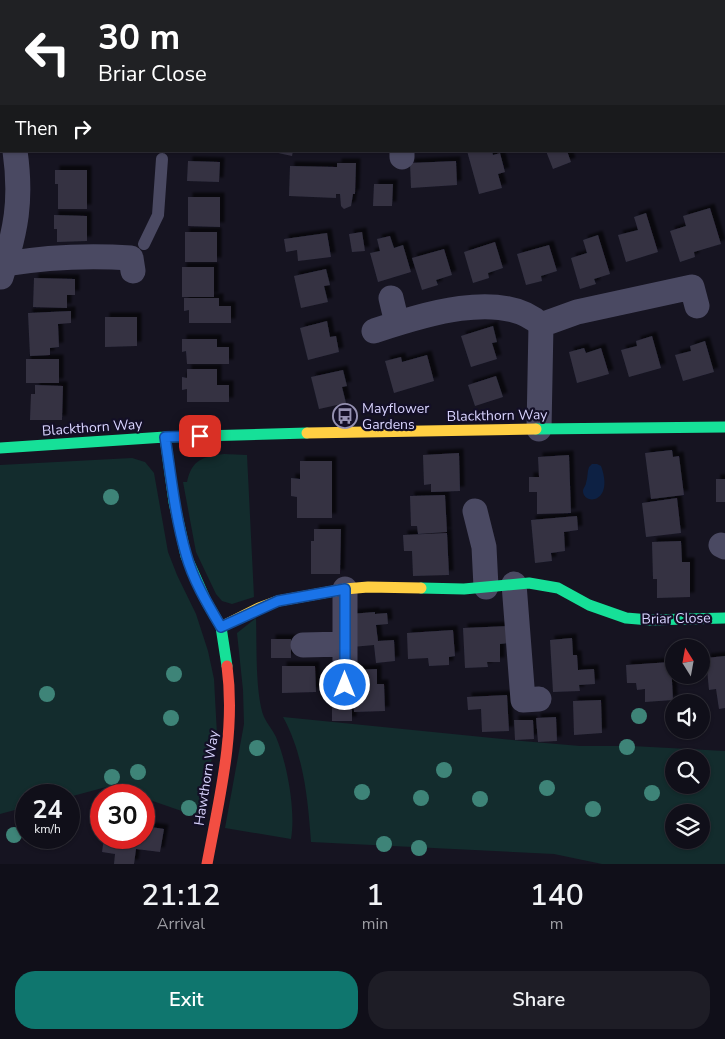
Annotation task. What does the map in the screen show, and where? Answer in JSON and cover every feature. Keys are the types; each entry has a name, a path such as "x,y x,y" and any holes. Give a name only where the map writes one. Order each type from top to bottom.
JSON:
{"street":[{"path":"3,272 13,238 17,214 18,186 15,152"},
{"path":"3,272 64,256 136,258"},
{"path":"541,325 577,312 692,287 697,306"},
{"path":"391,298 397,323"},
{"path":"374,331 397,323 462,308 486,306 506,308 522,312 534,318 541,325 539,429"},
{"name":"Blackthorn Way","path":"0,448 165,437 725,427"},
{"name":"Hawthorn Way","path":"165,437 174,502 186,556 206,601 221,627 230,689 229,741 207,864"},
{"path":"475,511 492,537 486,587"},
{"name":"Briar Close","path":"221,627 278,601 345,589 368,587 464,588 535,583 558,588 589,605 626,618 650,620 725,618"},
{"path":"514,584 524,700 539,699"},
{"path":"345,589 345,685"},
{"path":"303,645 345,644"}],"lane":[{"path":"136,258 158,215 162,159"}],"green space":[{"path":"224,454 247,455 254,597 232,604 222,601 216,594 196,552 183,482 187,482 192,468 200,460"},
{"path":"132,458 145,462 154,473 168,552 196,614 208,651 214,679 217,735 199,817 155,802 155,784 90,784 90,791 80,794 80,784 15,784 15,810 0,814 0,465"},
{"path":"256,618 259,695 264,717 276,737 287,773 292,815 291,839 225,828 244,724 243,690 237,633"},
{"path":"283,717 580,746 688,749 665,749 665,794 710,794 710,750 725,751 725,864 602,864 554,854 311,842 304,778 296,747"}],"water":[{"path":"592,464 601,466 604,488 601,495 592,499 584,495 583,490 589,467"}],"building":[{"path":"274,152 293,152 292,156"},
{"path":"467,152 492,152 493,155 500,153 505,172 498,174 502,188 479,194"},
{"path":"546,152 567,152 571,162 553,169"},
{"path":"188,161 220,162 219,182 187,181"},
{"path":"456,161 457,185 411,188 410,163"},
{"path":"337,163 356,163 355,194 353,194 351,206 344,209 341,206 340,194 336,194 336,198 289,196 290,166 337,167"},
{"path":"55,170 87,170 87,209 58,209 58,184 55,184"},
{"path":"374,184 393,184 392,206 373,206"},
{"path":"188,197 220,197 220,227 188,226"},
{"path":"710,208 721,244 694,252 695,257 680,262 670,231 686,226 683,216"},
{"path":"646,213 658,252 626,262 618,235 638,230 634,217"},
{"path":"54,215 87,216 87,241 57,242 57,229 54,229"},
{"path":"185,232 217,232 217,262 185,262"},
{"path":"362,232 365,251 352,252 349,234"},
{"path":"327,233 331,257 298,261 297,250 286,252 284,239"},
{"path":"598,235 610,274 594,279 596,284 580,289 571,258 587,253 583,240"},
{"path":"390,236 394,248 403,245 411,272 378,282 370,253 380,251 377,239"},
{"path":"495,242 503,268 488,273 489,278 473,283 464,252"},
{"path":"549,245 557,271 541,276 542,281 526,285 517,254"},
{"path":"444,249 452,275 436,280 438,285 422,290 412,258"},
{"path":"182,267 214,267 214,297 182,297"},
{"path":"326,269 330,285 324,286 328,302 301,308 294,276"},
{"path":"34,278 75,279 75,295 67,295 67,308 33,307"},
{"path":"184,298 219,298 219,306 231,306 231,323 189,323 189,310 184,311"},
{"path":"71,311 71,323 58,324 59,347 50,348 50,355 30,356 28,313"},
{"path":"105,317 137,317 137,346 105,347"},
{"path":"327,321 330,337 336,336 339,352 308,360 300,328"},
{"path":"493,326 497,342 492,343 497,359 471,367 461,336"},
{"path":"652,336 661,368 629,377 621,350 637,346 636,341"},
{"path":"182,339 217,339 217,347 229,347 229,364 187,364 186,351 182,352"},
{"path":"705,341 714,372 683,381 675,355 691,351 690,346"},
{"path":"584,348 586,353 601,348 609,374 577,383 569,352"},
{"path":"427,355 434,381 394,393 385,361 401,357 402,362"},
{"path":"26,359 59,359 59,383 26,383"},
{"path":"187,369 217,369 217,385 229,385 229,402 187,402 187,389 182,390 182,377 187,378"},
{"path":"343,370 347,386 342,387 346,403 319,409 311,377"},
{"path":"496,376 503,397 475,406 468,385"},
{"path":"35,385 63,386 62,420 30,420 31,394 35,394"},
{"path":"672,450 673,457 679,456 684,495 651,499 645,453"},
{"path":"459,453 460,491 431,492 431,484 424,485 423,455"},
{"path":"569,455 571,513 537,514 537,492 529,492 529,477 539,477 538,457"},
{"path":"300,461 332,461 332,518 297,518 297,497 291,496 291,478 300,479"},
{"path":"716,479 725,479 725,502 716,502"},
{"path":"445,495 447,532 418,534 417,526 411,526 410,496"},
{"path":"677,498 681,533 646,537 642,503"},
{"path":"577,516 578,530 564,532 565,551 551,553 552,561 535,563 531,520"},
{"path":"314,529 341,529 340,574 311,574 311,541 314,541"},
{"path":"447,533 449,575 413,576 412,551 404,551 403,535"},
{"path":"681,541 682,562 690,562 690,597 657,598 657,579 653,579 652,542"},
{"path":"375,612 375,614 387,613 388,624 376,625 378,641 394,640 395,661 376,663 374,645 352,647 350,614"},
{"path":"509,626 509,643 500,644 500,662 487,662 488,667 465,668 463,628"},
{"path":"453,630 455,656 449,657 449,665 429,666 428,658 408,659 407,633"},
{"path":"572,638 573,655 577,655 578,670 594,669 595,684 579,685 580,691 553,692 550,640"},
{"path":"271,639 291,639 291,658 271,658"},
{"path":"725,656 725,708 719,709 716,689 709,690 710,658"},
{"path":"665,662 665,684 672,684 673,694 665,694 665,701 645,702 645,689 637,690 636,683 627,683 626,665"},
{"path":"282,666 315,666 316,692 282,693"},
{"path":"377,669 377,684 384,684 385,711 354,712 352,670"},
{"path":"507,695 509,731 482,732 481,709 468,710 467,697"},
{"path":"332,700 352,700 352,721 332,721"},
{"path":"601,700 602,733 574,735 573,701"},
{"path":"556,717 557,741 538,742 536,718"},
{"path":"514,720 533,720 534,739 515,740"},
{"path":"155,828 164,829 160,852 136,849 155,849"},
{"path":"102,849 136,849 134,864 114,864 115,854 102,852"}],"traffic: fast":[{"path":"536,429 725,427"},
{"path":"0,448 165,437 307,433"},
{"path":"165,437 174,502 186,556 206,601 221,627 227,666"},
{"path":"421,588 464,589 529,583 558,588 589,605 626,618 650,620 725,618"}],"traffic: slow":[{"path":"307,433 536,429"},
{"path":"221,627 259,608 278,601 345,589 368,587 421,588"}],"traffic: jam":[{"path":"207,864 228,741 229,691 227,666"}],"place":[{"name":"Mayflower Gardens","path":"345,416"}],"route":[{"path":"200,436 165,437 174,502 186,556 206,601 221,627 278,601 345,589 345,685"}]}
